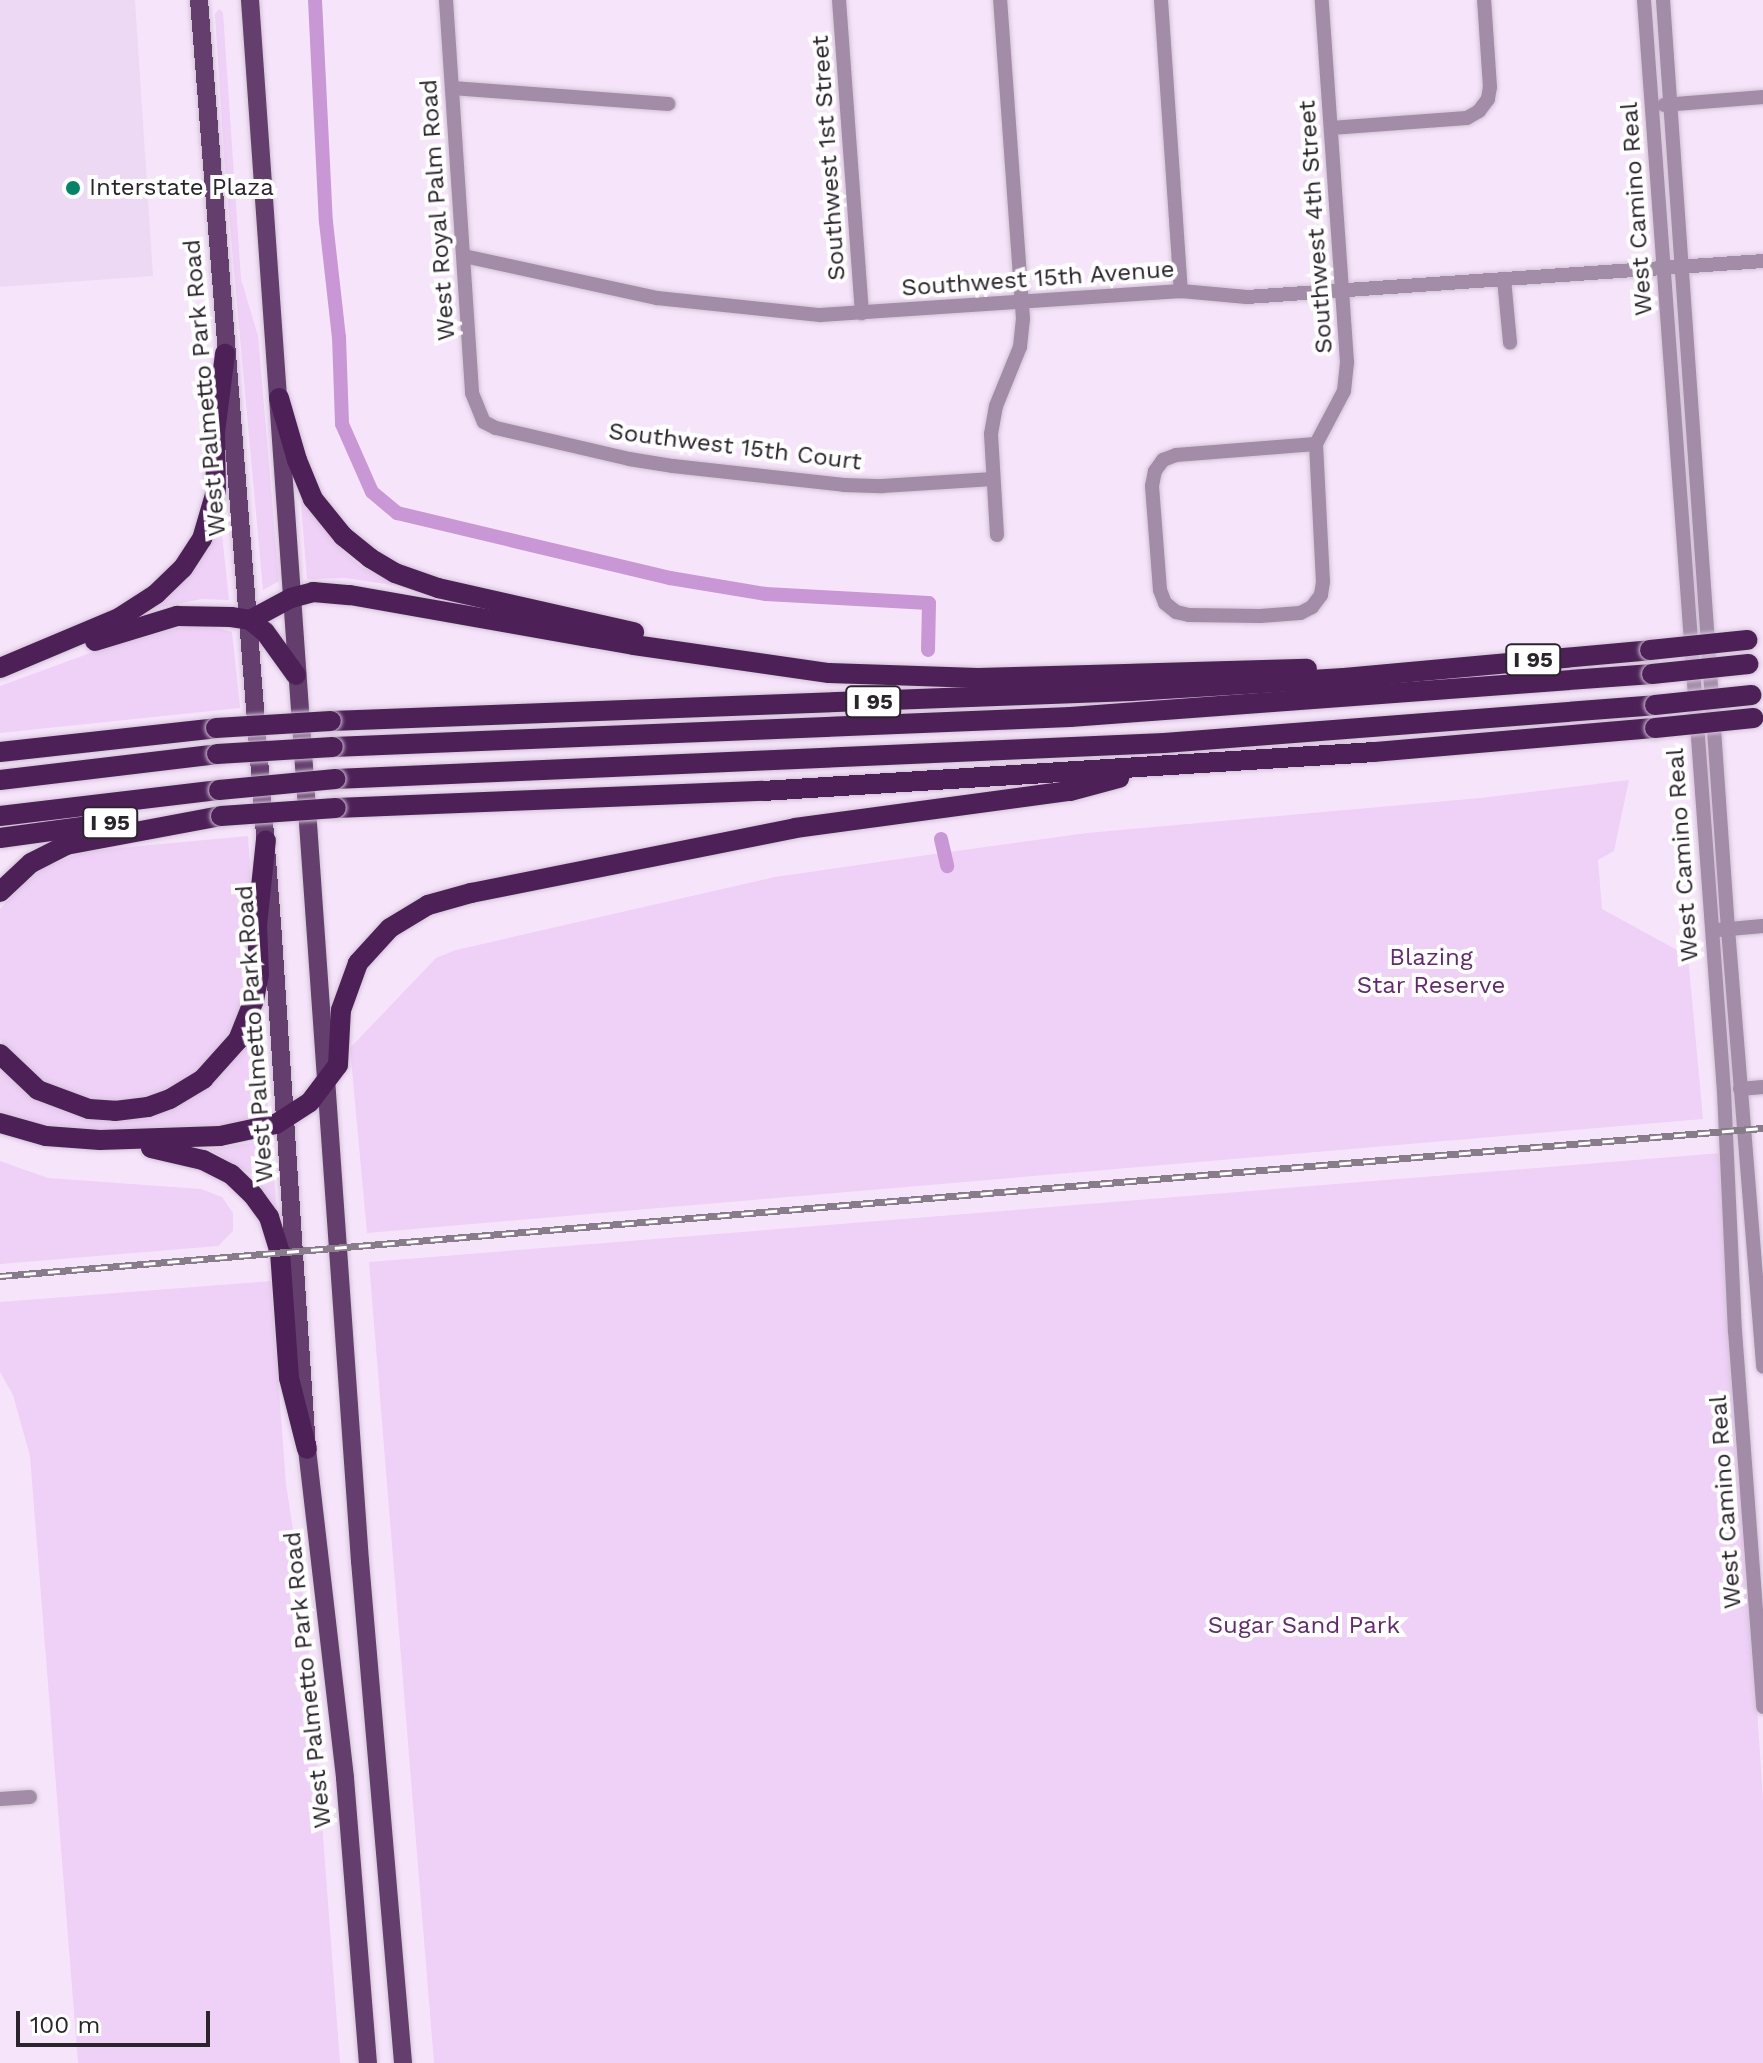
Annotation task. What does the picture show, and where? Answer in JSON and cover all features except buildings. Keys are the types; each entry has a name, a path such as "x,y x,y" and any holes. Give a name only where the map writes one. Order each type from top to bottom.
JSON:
{"highway":[{"path":"0,670 141,606 171,582 193,554 208,524 216,491 215,432 225,354"},
{"path":"279,398 297,460 313,499 343,536 382,566 430,585 644,635 694,654"},
{"path":"250,620 291,598 313,592 350,595 694,654 829,673 896,677 1128,676 1278,668 1415,669"},
{"path":"0,670 162,619 206,614 250,620 271,638 296,675"},
{"name":"I 95","path":"0,752 58,744 217,743 331,721 1058,695 1285,682 1755,639"},
{"path":"0,780 217,743 333,747 1056,718 1652,674 1756,663"},
{"path":"0,816 335,779 1164,743 1757,695"},
{"name":"I 95","path":"0,838 171,817 721,793 1165,766 1758,718"},
{"path":"0,1123 46,1136 100,1140 220,1136 286,1121 325,1085 338,1065 339,1026 351,974 390,928 428,905 471,893 712,843 921,808 1070,791 1165,766"},
{"path":"29,833 187,793"},
{"path":"0,892 31,863 66,845 221,816"},
{"path":"0,1054 38,1090 62,1102 89,1109 115,1111 148,1107 182,1093 203,1079 238,1040 254,1000 259,975 257,925 266,840"},
{"path":"100,1140 203,1160 243,1183 262,1206 278,1238 289,1378 307,1449"}],"main road":[{"name":"West Palmetto Park Road","path":"199,0 225,354 250,620 307,1449 345,1778 368,2063"},
{"path":"250,0 360,1561 403,2063"},
{"path":"365,2031 401,2028"}],"street":[{"name":"West Royal Palm Road","path":"446,0 472,393 479,415"},
{"name":"Southwest 1st Street","path":"839,0 862,313"},
{"path":"997,535 992,420 1020,347 1021,302 1000,0"},
{"path":"1161,0 1181,291"},
{"name":"Southwest 4th Street","path":"1316,444 1338,405 1347,377 1322,0"},
{"path":"1331,128 1467,118 1479,111 1488,99 1484,0"},
{"name":"West Camino Real","path":"1644,0 1727,1131 1735,1331 1758,1567 1763,1707"},
{"name":"West Camino Real","path":"1663,0 1728,929 1763,1367"},
{"path":"452,88 668,104"},
{"path":"1651,107 1763,97"},
{"name":"Southwest 15th Avenue","path":"464,256 701,305 780,313 862,313 1181,291 1247,297 1763,261"},
{"path":"1504,279 1510,343"},
{"name":"Southwest 15th Court","path":"479,415 496,428 673,466 844,485 882,486 993,479"},
{"path":"1316,444 1323,582 1321,595 1312,607 1300,613 1260,616 1189,615 1176,612 1165,603 1160,590 1152,486 1155,471 1163,460 1176,455 1316,444"},
{"path":"1710,931 1763,926"},
{"path":"1740,1089 1763,1087"},
{"path":"0,1799 30,1797"}],"shaded area":[{"path":"0,0 135,0 153,276 0,287"}],"green space":[{"path":"219,9 223,12 241,279 258,336 279,581 263,590 225,172 215,14"},
{"path":"300,491 315,517 343,551 360,566 400,586 345,578 307,579"},
{"path":"220,516 229,600 202,599 151,609 196,566"},
{"path":"186,625 207,625 232,632 240,708 0,733 0,686 93,652"},
{"name":"Blazing Star Reserve","path":"1629,780 1614,851 1598,860 1602,909 1688,956 1703,1119 367,1233 350,1048 436,958 456,950 775,877 1087,833 1480,798"},
{"path":"248,836 255,948 251,987 222,1053 173,1090 129,1103 94,1101 44,1084 13,1059 0,1039 0,909 19,888 45,867 85,851"},
{"path":"261,1020 268,1109 252,1119 212,1127 99,1132 61,1131 0,1113 0,1065 39,1098 82,1115 212,1084 245,1048 257,1022"},
{"path":"271,1140 277,1212 252,1175 209,1149"},
{"name":"Sugar Sand Park","path":"1721,1153 1763,1800 1763,2063 434,2063 369,1262"},
{"path":"0,1161 48,1178 201,1189 222,1197 233,1213 233,1231 218,1246 0,1264"},
{"path":"271,1281 286,1484 307,1621 340,2063 78,2063 30,1456 13,1395 0,1372 0,1302"}],"waterway":[{"path":"315,0 326,222 339,337 342,424 372,492 397,513 670,578 766,594 929,603 928,650"},
{"path":"941,839 947,866"}],"railway":[{"path":"0,1276 1763,1128"}],"place":[{"name":"Interstate Plaza","path":"73,188"}]}
